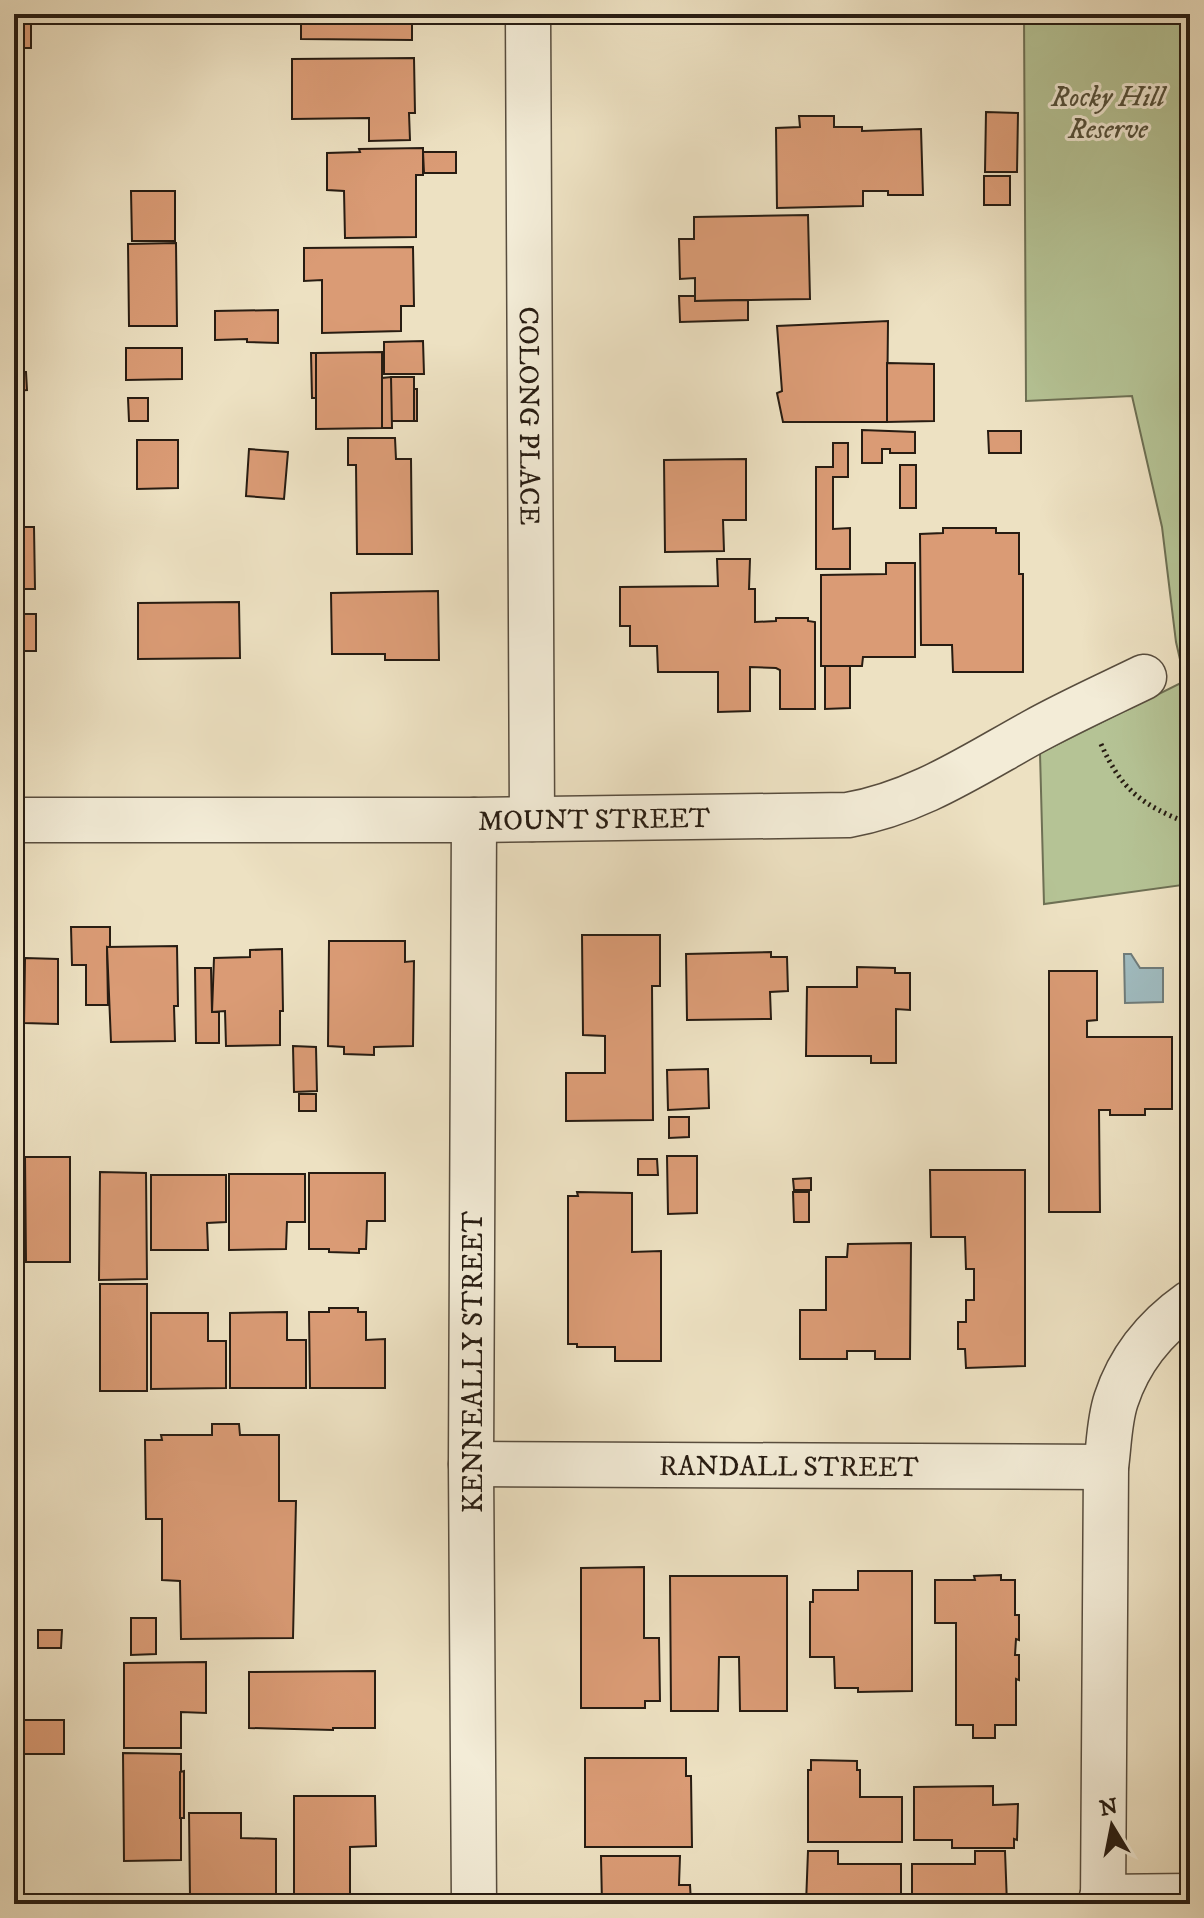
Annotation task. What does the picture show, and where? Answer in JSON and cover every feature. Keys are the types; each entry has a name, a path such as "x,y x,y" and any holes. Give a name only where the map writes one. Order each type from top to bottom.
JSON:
{"street":[{"name":"COLONG PLACE","path":"528,14 532,819"},
{"name":"MOUNT STREET","path":"14,820 474,820 848,815 895,804 926,790 1144,677"},
{"name":"KENNEALLY STREET","path":"474,820 471,1464 474,1904"},
{"path":"1190,1303 1168,1318 1135,1358 1116,1401 1106,1467 1102,1901 1190,1896"},
{"name":"RANDALL STREET","path":"471,1464 1106,1467"}],"path":[{"path":"1085,706 1112,767 1129,791 1190,824"}],"green space":[{"name":"Rocky Hill Reserve","path":"1024,14 1190,14 1190,884 1044,904 1040,753 1185,681 1176,642 1162,527 1132,396 1026,401"}],"water":[{"path":"1124,954 1131,954 1140,968 1163,968 1163,1002 1125,1003"}],"building":[{"path":"14,14 31,14 31,48 23,48 23,86 14,86"},
{"path":"301,14 412,14 412,40 301,39"},
{"path":"414,58 415,113 409,113 410,140 369,141 369,118 292,119 292,59"},
{"path":"986,112 1018,113 1017,172 985,172"},
{"path":"799,116 834,116 834,127 862,127 862,131 921,129 923,195 863,191 863,206 777,208 776,128 800,127"},
{"path":"423,148 423,175 416,175 416,237 345,238 344,191 327,190 327,153"},
{"path":"423,152 456,152 456,173 424,173"},
{"path":"984,176 1010,176 1010,205 984,205"},
{"path":"131,191 175,191 175,241 132,241"},
{"path":"808,215 810,299 695,301 695,278 680,279 679,239 694,239 694,217"},
{"path":"176,243 177,326 129,326 128,244"},
{"path":"413,247 414,306 401,306 401,331 322,333 322,280 304,281 304,248"},
{"path":"679,296 695,296 695,301 748,300 748,320 680,322"},
{"path":"278,310 278,343 247,342 247,339 215,340 215,311"},
{"path":"888,321 887,422 783,422 777,393 782,391 777,326"},
{"path":"423,341 424,374 384,374 384,342"},
{"path":"126,348 182,348 182,379 126,380"},
{"path":"382,352 382,428 316,429 316,353"},
{"path":"311,353 316,353 316,398 312,398"},
{"path":"887,363 934,364 934,421 887,422"},
{"path":"14,372 26,372 27,390 14,391"},
{"path":"391,377 414,377 414,421 391,421"},
{"path":"391,377 392,428 382,428 382,378"},
{"path":"414,389 417,389 417,421 414,421"},
{"path":"128,398 148,398 148,421 129,421"},
{"path":"862,430 915,432 915,453 890,453 890,449 882,449 882,463 862,463"},
{"path":"988,431 1021,431 1021,453 989,453"},
{"path":"348,438 395,438 396,459 411,459 412,554 357,554 356,465 348,465"},
{"path":"137,440 178,440 178,488 137,489"},
{"path":"833,443 848,443 848,477 833,477 833,529 850,528 850,569 816,569 816,467 833,467"},
{"path":"249,449 288,452 284,499 246,496"},
{"path":"746,459 746,520 723,520 724,551 665,552 664,460"},
{"path":"900,465 916,465 916,508 900,508"},
{"path":"14,527 34,527 35,589 14,589"},
{"path":"943,528 996,528 996,533 1019,533 1019,574 1023,574 1023,672 953,672 952,645 921,645 920,534 943,533"},
{"path":"717,559 750,559 749,589 755,589 755,622 776,621 776,618 808,618 808,621 815,622 815,709 780,709 780,670 750,667 750,711 718,712 718,672 658,672 657,646 630,646 630,626 620,626 620,587 718,586"},
{"path":"886,563 915,563 915,657 863,657 862,666 821,666 821,575 886,574"},
{"path":"438,591 439,660 385,660 385,654 332,654 331,593"},
{"path":"14,598 17,598 17,658 14,658"},
{"path":"239,602 240,658 138,659 138,603"},
{"path":"17,614 36,614 36,651 17,651"},
{"path":"825,666 850,666 850,708 825,709"},
{"path":"71,927 110,927 110,948 107,947 108,1005 86,1005 86,965 72,965"},
{"path":"582,935 660,935 660,986 652,986 653,1120 566,1121 566,1073 605,1073 605,1036 583,1035"},
{"path":"329,941 405,941 405,962 414,961 413,1046 374,1047 374,1055 344,1054 344,1047 328,1046"},
{"path":"177,946 175,1041 111,1042 107,947"},
{"path":"282,949 280,1045 226,1046 225,1011 212,1012 214,958 250,957 250,950"},
{"path":"771,952 771,957 787,957 788,991 770,992 771,1019 687,1020 686,954"},
{"path":"25,958 58,959 58,1024 24,1023"},
{"path":"857,967 895,968 895,973 910,973 910,1010 896,1009 896,1063 871,1063 871,1056 806,1056 807,987 857,987"},
{"path":"195,968 211,968 212,1012 219,1012 219,1043 196,1043"},
{"path":"1049,971 1097,971 1097,1020 1087,1021 1087,1037 1172,1037 1172,1109 1145,1109 1145,1115 1110,1115 1110,1110 1099,1110 1100,1212 1049,1212"},
{"path":"1183,1024 1190,1024 1190,1065 1183,1065"},
{"path":"293,1046 316,1047 317,1091 294,1092"},
{"path":"708,1069 709,1108 668,1110 667,1070"},
{"path":"299,1094 316,1094 316,1111 299,1111"},
{"path":"669,1117 689,1117 689,1137 669,1138"},
{"path":"667,1156 697,1156 697,1213 668,1214"},
{"path":"25,1157 70,1157 70,1262 26,1262"},
{"path":"638,1159 657,1159 658,1175 638,1175"},
{"path":"930,1170 1025,1170 1025,1366 966,1368 965,1349 958,1349 958,1322 966,1322 966,1300 974,1300 974,1269 966,1269 965,1237 931,1237"},
{"path":"100,1172 146,1173 147,1279 99,1280"},
{"path":"309,1173 385,1173 385,1221 367,1221 366,1249 359,1249 359,1253 309,1249"},
{"path":"229,1174 305,1174 305,1222 287,1222 286,1249 229,1250"},
{"path":"151,1175 226,1175 226,1222 207,1223 208,1250 151,1250"},
{"path":"811,1178 811,1190 794,1190 793,1179"},
{"path":"577,1192 632,1193 632,1252 661,1251 661,1361 615,1361 615,1347 577,1347 577,1344 568,1344 568,1196 578,1196"},
{"path":"793,1192 809,1192 809,1222 794,1222"},
{"path":"911,1243 910,1359 875,1359 875,1351 847,1351 847,1359 800,1359 800,1310 826,1310 826,1257 847,1257 848,1244"},
{"path":"100,1284 147,1284 147,1391 100,1391"},
{"path":"14,1292 23,1292 24,1360 14,1359"},
{"path":"329,1308 358,1308 358,1312 366,1312 366,1340 385,1339 385,1388 310,1388 309,1312 329,1312"},
{"path":"287,1312 287,1340 306,1340 306,1388 230,1388 230,1313"},
{"path":"151,1313 208,1313 208,1341 226,1341 226,1388 151,1389"},
{"path":"212,1424 239,1424 240,1435 279,1435 279,1501 296,1501 293,1638 181,1639 180,1581 162,1580 162,1519 146,1519 145,1440 162,1440 161,1435 212,1435"},
{"path":"644,1567 644,1638 659,1638 660,1701 645,1701 645,1708 581,1708 581,1568"},
{"path":"858,1571 912,1571 912,1691 858,1692 858,1688 835,1688 834,1657 810,1657 810,1602 813,1602 813,1590 858,1590"},
{"path":"1001,1575 1001,1580 1015,1580 1015,1615 1019,1615 1019,1640 1016,1639 1015,1655 1019,1655 1016,1725 995,1725 995,1738 973,1738 973,1725 956,1725 956,1623 935,1623 935,1580 975,1580 974,1576"},
{"path":"670,1576 787,1576 787,1711 740,1711 739,1657 719,1657 718,1711 671,1711"},
{"path":"131,1618 156,1618 156,1654 131,1655"},
{"path":"1187,1623 1190,1623 1190,1718 1188,1718"},
{"path":"38,1630 62,1630 61,1648 38,1648"},
{"path":"206,1662 206,1713 181,1712 181,1748 124,1748 124,1663"},
{"path":"375,1671 375,1728 249,1728 249,1672"},
{"path":"14,1720 64,1720 64,1754 14,1754"},
{"path":"123,1753 181,1754 181,1860 124,1861"},
{"path":"585,1758 686,1758 686,1776 691,1776 692,1847 585,1847"},
{"path":"811,1760 857,1761 860,1797 902,1797 902,1842 808,1842 808,1770 811,1770"},
{"path":"184,1771 184,1818 180,1818 180,1772"},
{"path":"993,1786 993,1805 1018,1804 1014,1848 952,1848 952,1840 914,1840 914,1787"},
{"path":"294,1796 375,1796 376,1846 350,1847 350,1901 294,1901"},
{"path":"189,1813 241,1813 241,1838 276,1839 276,1895 190,1896"},
{"path":"808,1851 838,1851 838,1864 901,1864 901,1904 806,1904"},
{"path":"975,1851 1005,1851 1007,1904 912,1904 912,1864 975,1864"},
{"path":"601,1856 680,1856 679,1885 690,1885 691,1903 707,1904 602,1904"}]}
